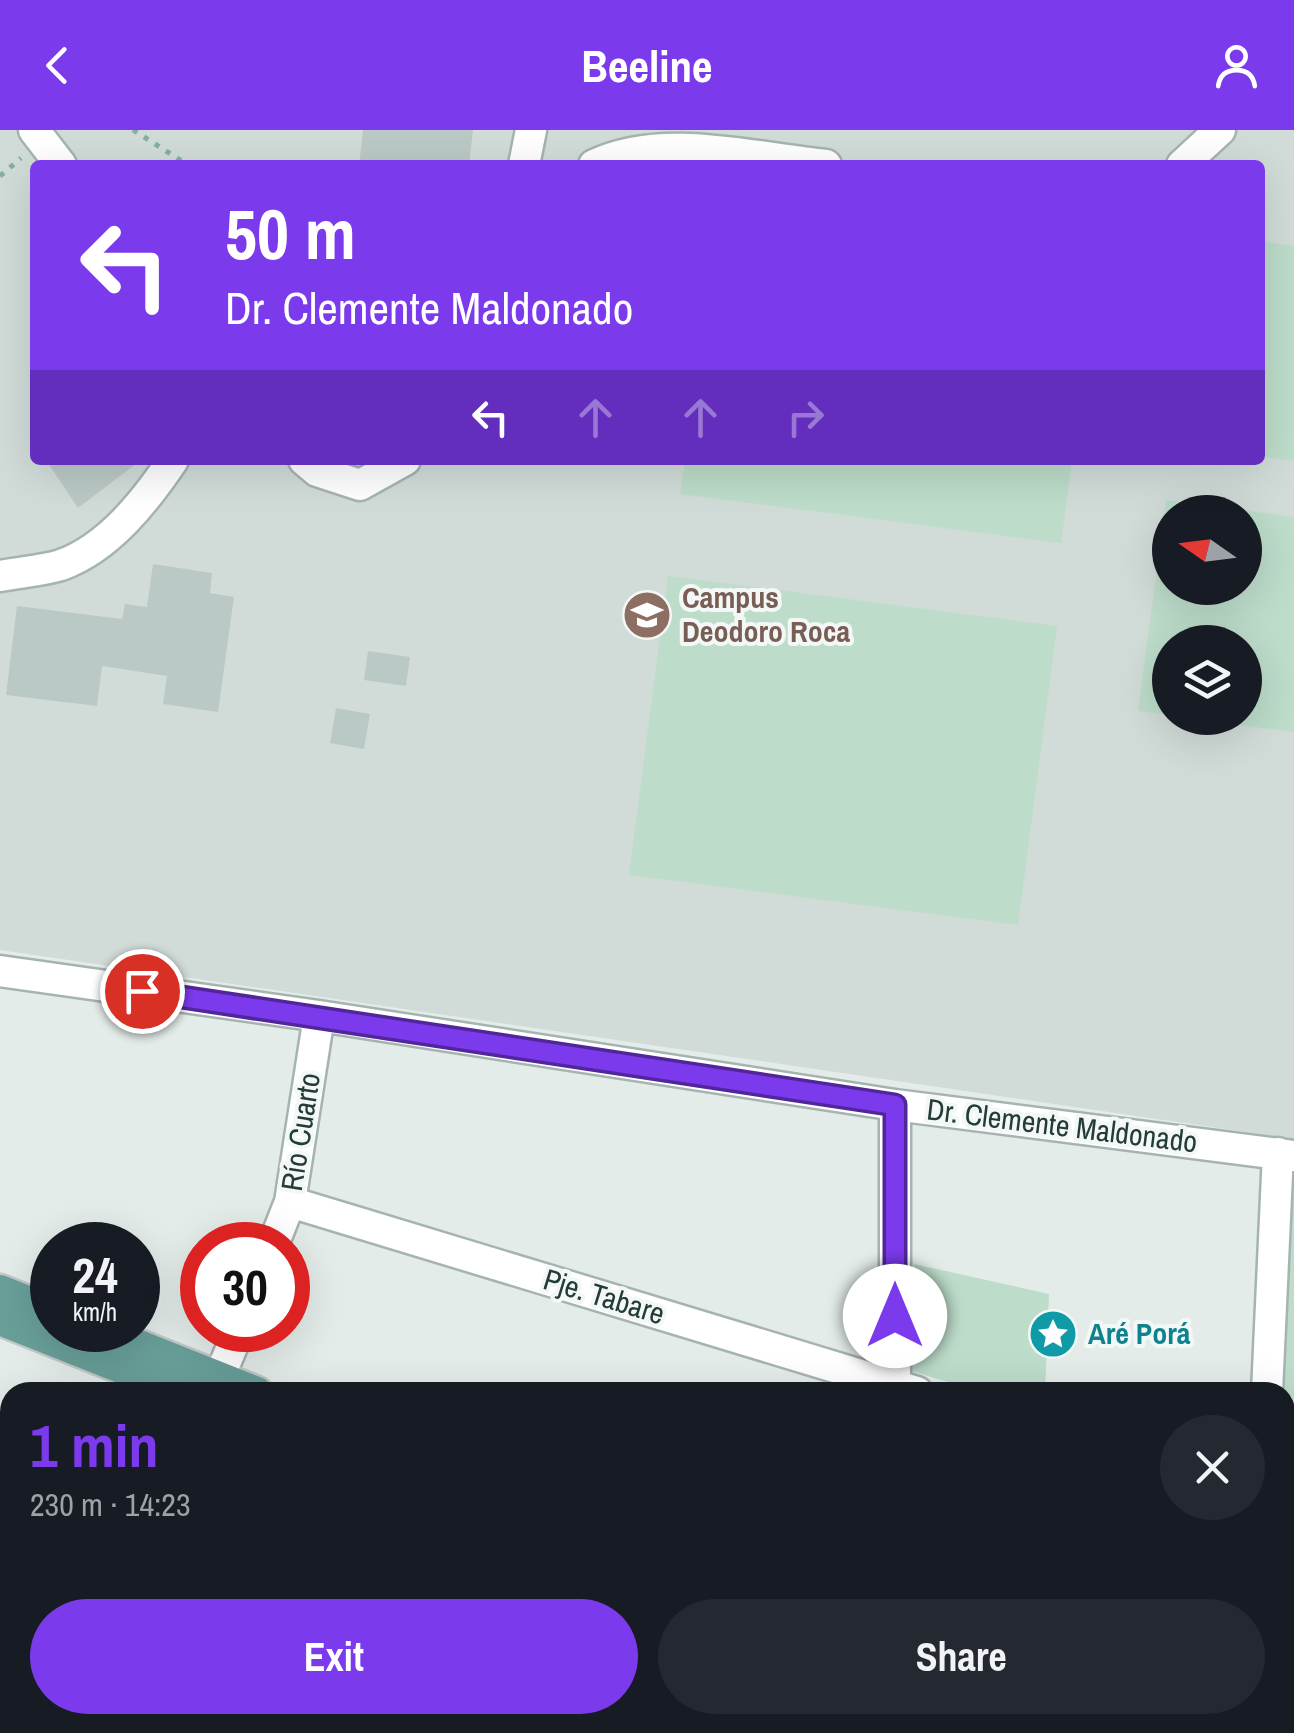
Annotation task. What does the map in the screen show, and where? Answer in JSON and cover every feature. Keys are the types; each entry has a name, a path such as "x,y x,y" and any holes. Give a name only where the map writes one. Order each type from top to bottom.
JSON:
{"main road":[{"path":"0,1290 30,1302"},
{"path":"0,1320 156,1382"},
{"path":"147,1352 211,1382"}],"street":[{"path":"34,130 57,160"},
{"path":"525,160 532,130"},
{"path":"1187,160 1220,130"},
{"path":"608,160 634,151 700,150 784,160"},
{"path":"0,576 62,564 100,542 148,496 170,465"},
{"path":"310,465 360,485 397,465"},
{"name":"Dr. Clemente Maldonado","path":"0,971 895,1105 1286,1154"},
{"name":"Río Cuarto","path":"283,1222 290,1202 319,1016"},
{"path":"895,1105 903,1382"},
{"path":"1268,1382 1286,1154"},
{"name":"Pje. Tabare","path":"290,1202 877,1382"},
{"path":"218,1382 231,1352"}],"path":[{"path":"133,130 180,160"}],"shaded area":[{"name":"Campus Deodoro Roca","path":"0,130 1294,130 1294,1139 0,950"}],"green space":[{"path":"1265,242 1294,246 1294,461 1265,457"},
{"path":"684,465 1071,465 1061,543 680,494"},
{"path":"1262,513 1294,517 1294,732 1262,728 1262,625 1152,625 1152,713 1138,711 1152,605 1262,605"},
{"path":"668,576 1057,626 1018,925 629,875"},
{"path":"1278,1153 1294,1156 1294,1382 1267,1382"},
{"path":"914,1264 1049,1294 1045,1382 948,1382 911,1371"}],"building":[{"path":"363,130 473,130 470,160 360,160"},
{"path":"49,465 134,465 78,508"},
{"path":"153,564 212,573 210,593 234,597 218,712 163,704 167,676 102,666 97,706 6,695 17,606 122,619 125,604 147,607"},
{"path":"368,651 410,657 406,686 364,680"},
{"path":"336,708 370,714 364,749 330,743"}],"place":[{"name":"Campus Deodoro Roca","path":"647,615"},
{"name":"Aré Porá","path":"1053,1334"}],"route":[{"path":"142,991 895,1105 895,1316"}]}
